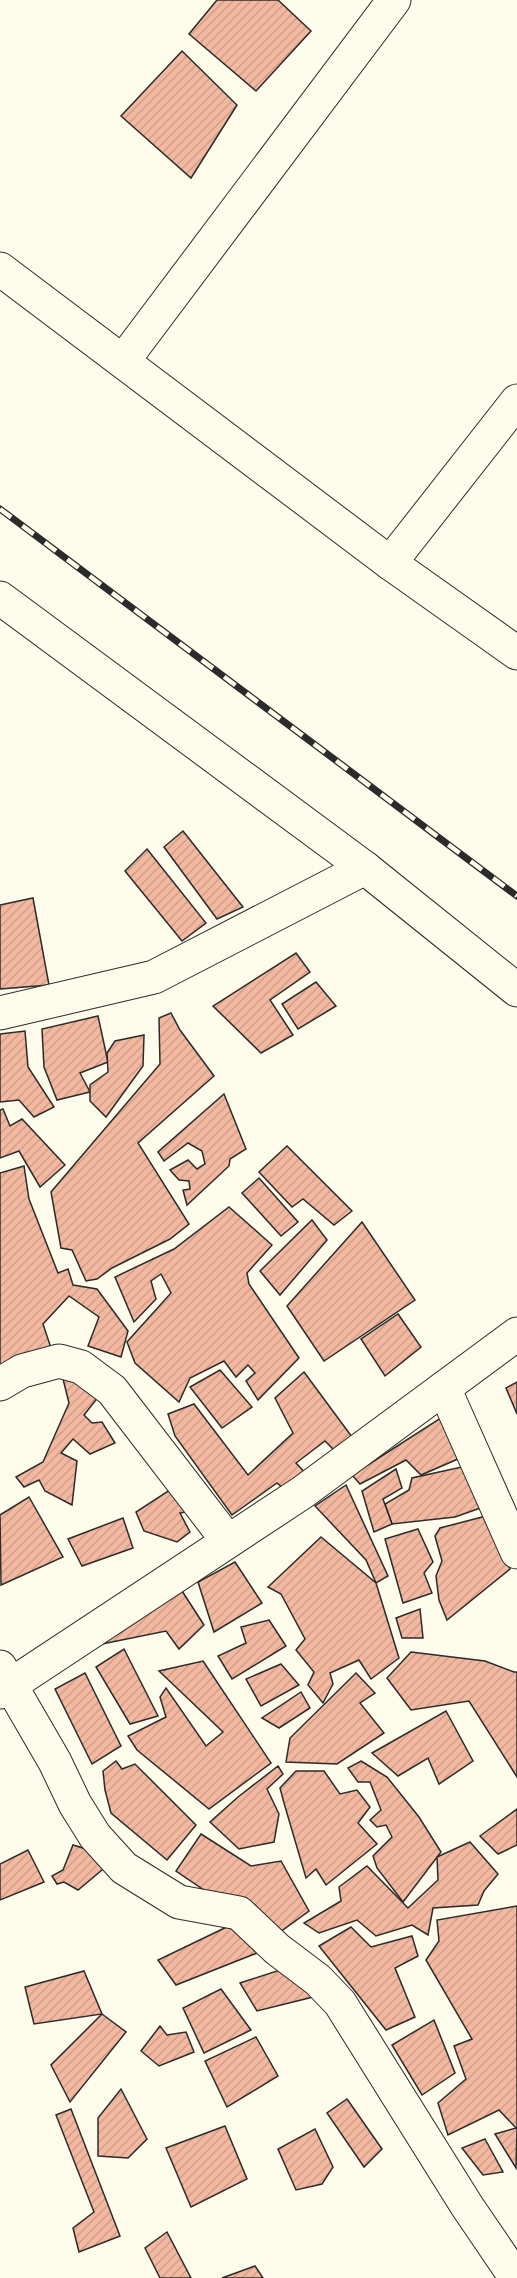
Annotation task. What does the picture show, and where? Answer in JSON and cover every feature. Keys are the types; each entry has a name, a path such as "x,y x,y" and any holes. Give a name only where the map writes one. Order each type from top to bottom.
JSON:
{"street":[{"path":"123,362 394,0"},
{"path":"0,269 390,563 517,653"},
{"path":"390,563 517,401"},
{"path":"0,598 365,868 517,990"},
{"path":"0,1013 154,977 365,868"},
{"path":"516,2278 467,2206 340,2003 318,1980 277,1949 239,1913 179,1902 124,1868 95,1836 55,1762 3,1681 303,1492 517,1334"},
{"path":"0,1384 21,1371 59,1361 81,1367 112,1390 228,1541"},
{"path":"444,1388 517,1552"}],"building":[{"path":"217,0 278,0 311,31 256,91 189,34"},
{"path":"182,51 237,105 191,178 121,116"},
{"path":"183,831 243,907 217,919 164,847"},
{"path":"147,849 206,923 182,941 125,871"},
{"path":"33,898 49,985 0,989 0,905"},
{"path":"296,953 310,972 270,1000 293,1035 261,1053 213,1006"},
{"path":"316,982 336,1006 298,1029 282,1004"},
{"path":"171,1013 180,1030 214,1076 138,1143 189,1224 170,1239 112,1268 97,1279 86,1281 72,1250 61,1248 51,1192 160,1064 159,1018"},
{"path":"98,1016 108,1062 80,1073 90,1092 57,1100 44,1067 42,1029"},
{"path":"25,1031 28,1067 54,1107 34,1117 19,1100 0,1102 0,1034"},
{"path":"144,1035 143,1066 106,1117 90,1101 90,1085 108,1072 107,1053 115,1041"},
{"path":"224,1094 246,1149 230,1159 229,1166 187,1205 183,1190 190,1189 189,1181 179,1180 170,1170 188,1160 197,1169 205,1164 202,1151 188,1143 164,1161 158,1152"},
{"path":"3,1109 10,1126 22,1119 65,1165 40,1187 19,1151 0,1158 0,1110"},
{"path":"287,1146 352,1211 334,1225 303,1199 292,1207 259,1172"},
{"path":"24,1166 29,1199 58,1273 68,1269 73,1285 97,1289 128,1331 121,1357 88,1346 99,1317 69,1296 43,1324 52,1351 0,1377 0,1173"},
{"path":"259,1178 298,1222 281,1236 242,1193"},
{"path":"229,1207 272,1245 247,1273 249,1284 299,1358 258,1400 246,1381 255,1373 248,1365 236,1377 224,1361 190,1378 179,1402 135,1363 127,1342 171,1293 161,1274 151,1281 156,1299 134,1322 115,1277 174,1249"},
{"path":"312,1220 327,1240 280,1295 260,1271"},
{"path":"362,1222 415,1300 324,1361 287,1306"},
{"path":"398,1314 421,1347 385,1376 361,1339"},
{"path":"220,1370 252,1407 222,1428 190,1387"},
{"path":"304,1372 355,1441 336,1452 325,1441 296,1463 315,1483 285,1490 277,1483 232,1515 175,1436 168,1414 194,1404 248,1475 293,1433 275,1398"},
{"path":"62,1375 99,1396 84,1415 92,1423 102,1422 115,1443 90,1454 73,1439 61,1453 77,1461 72,1505 45,1491 39,1480 24,1487 16,1477 43,1462 69,1403"},
{"path":"517,1382 517,1414 506,1388"},
{"path":"447,1414 467,1455 421,1475 406,1460 360,1484 352,1475"},
{"path":"466,1466 486,1506 455,1517 392,1524 385,1504 409,1490 412,1478"},
{"path":"396,1469 402,1488 383,1499 392,1524 374,1532 362,1491"},
{"path":"182,1482 196,1510 180,1513 190,1532 177,1542 144,1531 136,1512"},
{"path":"346,1485 388,1576 376,1583 366,1560 315,1506"},
{"path":"29,1497 63,1557 1,1585 0,1515"},
{"path":"490,1515 510,1569 447,1620 439,1600 436,1576 442,1561 435,1536 440,1528"},
{"path":"123,1518 133,1548 82,1566 68,1539"},
{"path":"418,1529 433,1562 424,1573 432,1593 403,1603 385,1539"},
{"path":"321,1537 376,1583 399,1658 371,1679 359,1660 330,1673 333,1684 323,1703 308,1685 314,1672 296,1650 305,1639 281,1594 268,1587"},
{"path":"235,1562 262,1603 214,1632 198,1582"},
{"path":"182,1591 204,1625 179,1649 166,1631 102,1644"},
{"path":"420,1609 423,1638 402,1638 396,1618"},
{"path":"269,1620 286,1646 232,1679 218,1656 246,1643 241,1627"},
{"path":"124,1649 158,1716 130,1724 96,1667"},
{"path":"411,1652 485,1661 517,1672 517,1777 469,1701 411,1710 387,1678"},
{"path":"203,1661 271,1763 209,1809 137,1750 128,1736 166,1717 160,1697 166,1688 206,1746 223,1732 159,1671"},
{"path":"281,1664 299,1685 261,1706 246,1679"},
{"path":"85,1673 121,1746 92,1764 55,1689"},
{"path":"356,1673 375,1693 360,1703 384,1733 337,1764 286,1762 290,1738"},
{"path":"301,1692 310,1708 279,1728 262,1718"},
{"path":"446,1711 473,1761 439,1784 428,1758 398,1776 372,1753"},
{"path":"116,1761 122,1769 135,1764 196,1825 167,1860 111,1813 103,1771"},
{"path":"361,1761 387,1777 419,1817 441,1852 403,1902 377,1868 373,1856 392,1837 386,1825 377,1827 370,1820 381,1810 370,1782 358,1782 348,1768"},
{"path":"278,1766 283,1774 267,1789 279,1814 274,1842 239,1849 210,1822"},
{"path":"296,1771 324,1771 340,1794 357,1790 370,1807 358,1823 377,1844 326,1885 316,1869 306,1878 280,1788"},
{"path":"517,1809 517,1845 498,1854 480,1836"},
{"path":"201,1834 251,1866 281,1861 309,1911 273,1937 176,1871"},
{"path":"87,1839 108,1865 78,1890 64,1882 57,1884 52,1876 63,1870 73,1845 83,1848"},
{"path":"470,1842 498,1874 484,1891 478,1905 433,1908 428,1935 412,1925 376,1936 357,1920 319,1933 304,1923 341,1901 339,1887 367,1866 408,1908 438,1880 437,1857"},
{"path":"28,1850 44,1882 0,1900 0,1864"},
{"path":"517,1906 517,2129 499,2110 448,2135 438,2103 466,2079 454,2046 472,2039 426,1960 439,1941 437,1920"},
{"path":"233,1924 262,1951 176,1985 158,1960"},
{"path":"351,1927 371,1947 412,1936 418,1956 395,1968 415,2017 386,2030 319,1946"},
{"path":"286,1968 313,1997 257,2011 240,1983"},
{"path":"84,1971 102,2014 34,2024 25,1987"},
{"path":"221,1989 251,2030 204,2053 183,2008"},
{"path":"102,2014 126,2032 70,2102 51,2065"},
{"path":"434,2020 455,2073 422,2095 392,2045"},
{"path":"160,2026 167,2035 186,2032 194,2052 159,2066 141,2051"},
{"path":"256,2037 278,2076 227,2107 205,2061"},
{"path":"121,2089 147,2139 128,2158 98,2156 98,2118"},
{"path":"347,2099 382,2149 364,2167 327,2113"},
{"path":"71,2109 120,2236 79,2252 73,2228 94,2212 56,2115"},
{"path":"225,2126 247,2179 191,2207 166,2148"},
{"path":"315,2129 333,2167 322,2184 296,2190 278,2149"},
{"path":"517,2129 516,2168 495,2134"},
{"path":"485,2139 503,2172 483,2175 462,2148"},
{"path":"167,2232 191,2278 160,2278 145,2248"},
{"path":"255,2266 263,2278 222,2278"}],"railway":[{"path":"0,509 517,896"}]}
